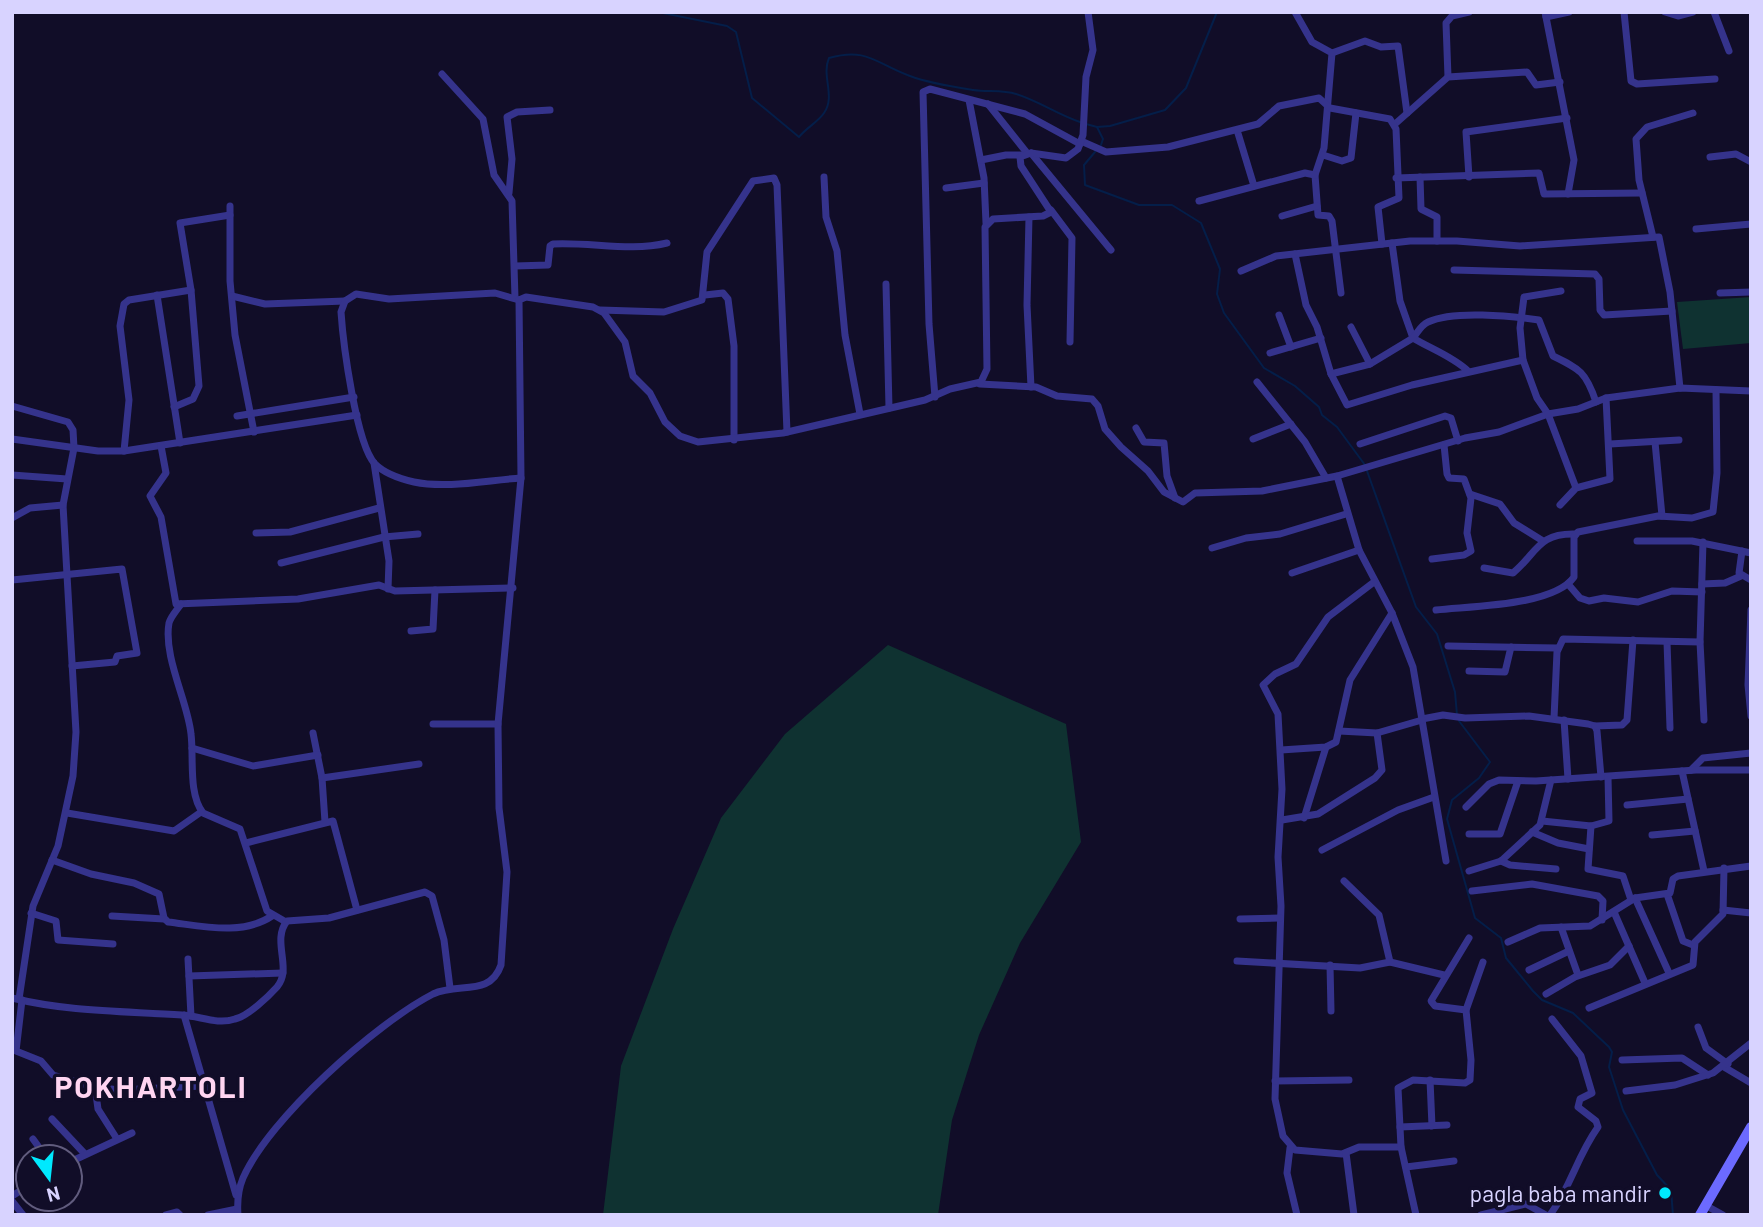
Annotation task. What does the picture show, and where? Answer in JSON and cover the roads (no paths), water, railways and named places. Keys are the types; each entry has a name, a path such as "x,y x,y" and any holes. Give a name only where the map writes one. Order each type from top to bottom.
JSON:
{"main road":[{"path":"1700,1215 1751,1127"}],"street":[{"path":"981,160 1026,154 1066,158 1075,154 1082,140 1086,77 1093,50 1088,12"},
{"path":"1295,12 1312,42 1332,52 1365,41 1381,47 1398,46 1407,113"},
{"path":"1448,77 1446,23 1452,16 1469,12"},
{"path":"1568,194 1574,166 1546,15 1569,12"},
{"path":"1624,12 1631,81 1637,84 1715,79"},
{"path":"1665,12 1678,16 1693,12"},
{"path":"1714,12 1729,51"},
{"path":"1332,52 1323,155 1315,175 1318,215 1331,219 1341,293"},
{"path":"1395,124 1448,77 1527,72 1536,85 1560,82"},
{"path":"237,1199 242,1180 258,1152 304,1099 360,1046 413,1007 450,988 487,985 497,975 501,965 507,872 499,808 498,724 522,478 512,201 494,175 483,120 442,74"},
{"path":"935,397 929,324 923,92 930,89 1025,114 1082,140 1099,151 1147,150 1237,130 1262,122 1274,109 1284,104 1319,98 1329,108 1390,119 1395,124 1397,201 1380,205 1377,210 1382,244"},
{"path":"969,100 981,160 986,223 987,369 984,379 977,384"},
{"path":"988,104 1026,154 1111,250"},
{"path":"509,193 512,159 507,117 517,113 550,110"},
{"path":"1323,155 1342,161 1350,158 1356,113"},
{"path":"1653,237 1642,193 1636,150 1638,134 1647,127 1693,113"},
{"path":"1468,177 1465,135 1469,130 1567,118"},
{"path":"1237,130 1254,186"},
{"path":"1026,154 1021,166 1072,238 1070,342"},
{"path":"1710,158 1736,154 1751,162"},
{"path":"1199,201 1305,173 1315,175"},
{"path":"1396,177 1539,173 1542,192 1642,193"},
{"path":"824,177 826,217 837,251 845,335 860,414"},
{"path":"1420,177 1421,209 1437,217 1437,241"},
{"path":"232,296 265,304 345,301 356,294 389,299 495,293 517,299 526,297 599,310 664,312 700,301 705,295 705,258 710,246 753,181 774,178 777,185 787,432"},
{"path":"946,188 984,183"},
{"path":"230,206 232,296 238,357 254,432"},
{"path":"1282,216 1317,206"},
{"path":"986,223 999,218 1048,215 1051,210"},
{"path":"174,407 193,399 199,386 191,290 180,223 230,215"},
{"path":"1029,217 1027,305 1031,387"},
{"path":"1696,229 1751,224"},
{"path":"1241,271 1269,257 1392,243 1437,241 1520,246 1599,243 1658,237 1663,249 1680,388"},
{"path":"516,266 548,265 550,247 553,244 643,248 667,243"},
{"path":"1392,243 1400,301 1413,338 1424,347 1456,360 1468,371"},
{"path":"1295,254 1306,304 1321,338 1331,374 1347,405 1468,371 1522,360"},
{"path":"1454,270 1595,274 1599,279 1601,314 1672,311"},
{"path":"886,284 889,408"},
{"path":"124,451 129,400 121,313 127,300 191,290"},
{"path":"1562,291 1526,295 1520,328 1522,360 1534,393 1548,414 1576,488"},
{"path":"1720,293 1751,292"},
{"path":"705,295 723,293 727,299 734,346 734,440"},
{"path":"157,295 180,443"},
{"path":"345,301 341,317 357,415 374,463 390,570 388,589"},
{"path":"599,310 620,332 633,376 650,393 671,429 698,442 787,432 935,397 956,387 977,384 1031,387 1057,396 1095,401 1108,433 1148,471 1164,492 1185,502 1195,493 1262,491 1337,476 1458,440 1499,432 1548,414 1569,412 1606,398 1680,388 1751,391"},
{"path":"1279,315 1291,347"},
{"path":"1331,374 1370,364 1413,338 1422,325 1431,320 1460,317 1522,318 1541,322 1553,356 1569,362 1586,375 1596,402"},
{"path":"1351,327 1370,364"},
{"path":"1270,354 1321,338"},
{"path":"1257,382 1291,424 1326,478"},
{"path":"1484,568 1513,573 1543,541 1557,535 1575,534 1662,516 1692,518 1708,514 1715,506 1716,390"},
{"path":"237,416 354,397"},
{"path":"1560,505 1576,488 1610,479 1606,398"},
{"path":"12,406 70,423 74,430 74,448 63,505 76,753 67,813 31,913 18,999 16,1052 41,1061 53,1075 95,1087 118,1090 203,1086"},
{"path":"12,439 74,448 124,451 357,415"},
{"path":"1360,444 1445,416 1451,418 1458,440"},
{"path":"1253,439 1291,424"},
{"path":"1136,428 1144,442 1164,443 1167,476 1175,499"},
{"path":"1610,444 1679,440"},
{"path":"1656,442 1662,516"},
{"path":"1432,559 1464,555 1471,551 1467,533 1470,495 1464,479 1449,478 1444,445"},
{"path":"161,446 166,473 150,496 161,517 174,601 181,604 299,598 379,585 388,589 513,588"},
{"path":"374,463 401,478 425,483 522,478"},
{"path":"12,475 67,479"},
{"path":"1337,476 1346,514 1359,550 1392,613 1413,667 1446,860"},
{"path":"1470,495 1500,503 1514,523 1543,541"},
{"path":"12,518 30,509 63,505"},
{"path":"256,533 290,532 379,508"},
{"path":"1212,548 1246,538 1280,534 1346,514"},
{"path":"281,563 384,537 418,534"},
{"path":"1436,610 1551,594 1568,584 1575,572 1575,534"},
{"path":"1637,541 1676,539 1746,552 1738,568 1741,576"},
{"path":"1703,542 1700,642 1703,720"},
{"path":"1292,573 1359,550"},
{"path":"12,580 122,569 137,652 117,656 115,662 72,666"},
{"path":"1568,584 1580,598 1589,601 1604,598 1631,603 1672,591 1725,583 1741,576 1751,580"},
{"path":"1297,1215 1287,1173 1290,1148 1283,1136 1278,1116 1275,1081 1280,918 1278,857 1282,820 1281,750 1277,710 1265,691 1265,682 1275,674 1294,666 1328,617 1374,582"},
{"path":"411,631 433,629 435,590"},
{"path":"181,604 169,625 175,678 190,723 194,782 201,813"},
{"path":"1751,610 1751,716"},
{"path":"1281,750 1326,747 1336,742 1350,680 1392,613"},
{"path":"1554,718 1558,648 1563,639 1570,637 1700,642"},
{"path":"1339,731 1377,733 1422,719 1451,716 1554,718 1595,726 1625,723 1633,640"},
{"path":"1667,642 1670,728"},
{"path":"1448,646 1558,648"},
{"path":"1469,671 1505,672 1511,647"},
{"path":"1564,720 1568,779"},
{"path":"433,724 498,724"},
{"path":"1542,821 1591,826 1611,818 1595,726"},
{"path":"313,733 322,778 325,822"},
{"path":"1282,820 1304,818 1328,809 1379,775 1382,769 1377,733"},
{"path":"1304,818 1326,747"},
{"path":"192,748 253,766 318,755"},
{"path":"1692,770 1703,758 1751,753"},
{"path":"322,778 419,764"},
{"path":"1466,807 1493,781 1551,780 1692,770 1751,771"},
{"path":"1682,771 1704,871"},
{"path":"1469,871 1500,861 1542,821 1551,780"},
{"path":"1469,834 1500,834 1518,781"},
{"path":"1322,850 1398,810 1434,797"},
{"path":"1627,805 1688,799"},
{"path":"67,813 174,831 201,813"},
{"path":"201,813 239,827 265,908 272,916 286,922 323,919 421,893 431,894 440,922 450,988"},
{"path":"246,843 325,822 335,823 357,910"},
{"path":"1591,826 1588,869 1623,876 1669,973"},
{"path":"1652,835 1695,831"},
{"path":"1532,832 1558,843 1589,849"},
{"path":"51,860 91,874 134,883 159,894 164,919"},
{"path":"1500,861 1510,865 1556,869"},
{"path":"1508,942 1540,928 1585,927 1602,920 1633,899 1667,894 1672,891 1675,877 1751,866"},
{"path":"1589,1008 1695,963 1693,945 1723,910 1724,868"},
{"path":"1344,881 1366,899 1378,915 1391,962"},
{"path":"1472,891 1539,884 1568,893 1598,895 1602,901 1602,920"},
{"path":"1667,894 1683,941 1693,945"},
{"path":"1723,910 1751,913"},
{"path":"1614,912 1645,983"},
{"path":"31,913 56,921 58,940 113,944"},
{"path":"112,916 164,919 242,929 255,926 272,916"},
{"path":"1240,919 1280,918"},
{"path":"18,999 108,1013 188,1016 223,1022 242,1017 277,987 283,973 280,940 286,922"},
{"path":"1561,928 1578,975"},
{"path":"1466,1010 1432,1004 1431,999 1469,938"},
{"path":"1545,994 1578,975 1610,965 1629,946"},
{"path":"1529,970 1570,951"},
{"path":"188,960 188,1016 203,1086 237,1199 238,1212 208,1215"},
{"path":"1237,961 1279,961 1360,968 1391,962 1444,975"},
{"path":"1416,1215 1401,1147 1398,1088 1408,1081 1465,1083 1470,1080 1471,1060 1466,1010 1483,962"},
{"path":"1329,965 1331,1011"},
{"path":"189,976 283,973"},
{"path":"1481,1215 1526,1204 1548,1215 1568,1190 1577,1160 1598,1127 1596,1121 1578,1107 1580,1100 1592,1093 1584,1064 1552,1019"},
{"path":"1698,1027 1706,1048 1751,1083"},
{"path":"1626,1091 1675,1085 1708,1075 1726,1065 1751,1043"},
{"path":"1622,1060 1682,1058 1708,1075"},
{"path":"1275,1081 1349,1080"},
{"path":"1430,1080 1432,1126"},
{"path":"95,1087 99,1110 117,1139"},
{"path":"52,1119 85,1153 132,1133"},
{"path":"1400,1127 1447,1125"},
{"path":"33,1139 36,1143"},
{"path":"1290,1148 1314,1153 1346,1153 1359,1146 1401,1147"},
{"path":"1346,1153 1354,1215"},
{"path":"1406,1167 1454,1161"},
{"path":"12,1198 23,1215"},
{"path":"1705,1205 1719,1214"},
{"path":"166,1215 177,1212 180,1215"}],"waterway":[{"path":"658,12 727,26 736,32 752,98 799,137 821,116 827,106 829,58 853,54 871,58 910,76 933,83 1016,94 1080,122"},
{"path":"1086,124 1110,126 1165,110 1186,88 1217,12"},
{"path":"1097,127 1103,139 1101,145"},
{"path":"1095,152 1084,165 1085,185 1139,205 1172,205 1201,223 1220,269 1217,294 1224,313 1264,368 1295,386 1319,407 1322,415 1337,427 1365,465"},
{"path":"1367,471 1416,607 1437,634 1455,692 1457,715"},
{"path":"1459,721 1490,762 1479,778 1452,800 1447,819 1475,918 1501,938 1506,958 1542,1000 1573,1013 1609,1047 1612,1052 1609,1067 1623,1110 1657,1175 1671,1190 1673,1215"}],"place":[{"name":"pagla baba mandir","path":"1665,1193"}],"district":[{"name":"POKHARTOLI","path":"151,1086"}]}
